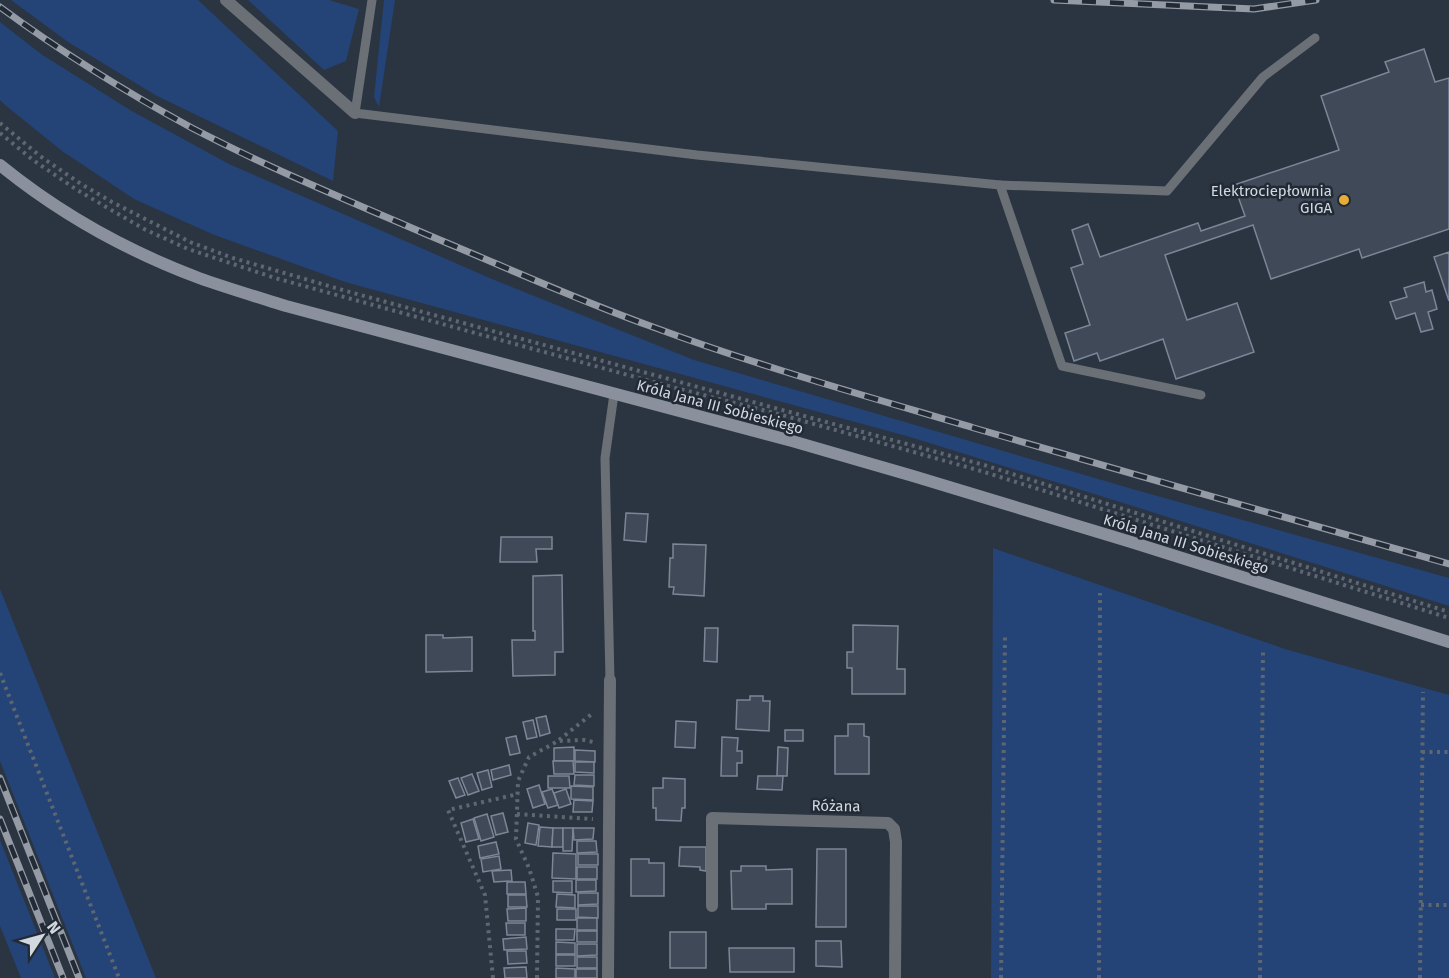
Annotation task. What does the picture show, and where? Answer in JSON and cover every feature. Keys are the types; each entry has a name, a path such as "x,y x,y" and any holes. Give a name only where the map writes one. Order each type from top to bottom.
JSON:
{"main road":[{"name":"Króla Jana III Sobieskiego","path":"0,165 82,222 144,255 199,278 286,306 792,441 957,489 1449,642"}],"street":[{"path":"226,0 355,113"},
{"path":"608,978 610,680"},
{"name":"Różana","path":"712,906 712,818 888,823 894,829 896,842 895,978"}],"lane":[{"path":"372,0 355,113 697,155 1000,185 1167,191 1263,77 1315,38"},
{"path":"1000,185 1062,366 1201,395"},
{"path":"610,680 605,458 614,394"}],"path":[{"path":"0,123 40,156 112,202 190,242 233,258 984,465 1449,612"},
{"path":"0,133 33,160 77,190 144,229 188,249 274,278 981,471 1449,618"},
{"path":"1099,978 1100,592"},
{"path":"1002,978 1005,636"},
{"path":"1260,978 1263,649"},
{"path":"0,673 119,978"},
{"path":"1420,978 1423,692"},
{"path":"537,978 538,897 529,868 516,839 518,781 529,757 558,741 609,699"},
{"path":"558,741 584,740 609,747"},
{"path":"1422,752 1449,752"},
{"path":"493,978 485,895 448,810 518,794"},
{"path":"517,814 609,820"},
{"path":"1421,905 1449,905"}],"shaded area":[{"path":"11,0 198,0 338,131 333,181 157,96 68,42"},
{"path":"248,0 329,0 359,9 346,61 324,70"},
{"path":"384,0 395,0 379,107 374,97"},
{"path":"0,22 41,54 130,110 229,164 492,279 694,360 1129,488 1449,578 1449,606 910,437 345,282 212,234 134,199 62,151 0,100"},
{"path":"993,548 1285,649 1449,695 1449,978 991,978"},
{"path":"0,589 156,978 86,978 0,761"},
{"path":"0,840 55,978 21,978 0,926"}],"building":[{"name":"Elektrociepłownia GIGA","path":"1424,49 1435,82 1449,78 1449,229 1362,258 1359,249 1271,279 1253,225 1165,255 1187,320 1237,303 1254,352 1176,379 1163,339 1100,361 1097,353 1074,361 1065,333 1090,325 1071,268 1083,264 1072,230 1088,224 1100,257 1198,223 1201,231 1245,216 1234,185 1339,150 1321,96 1389,72 1385,62"},
{"path":"1449,252 1449,301 1434,257"},
{"path":"1424,282 1426,292 1432,290 1437,309 1428,312 1433,329 1421,332 1415,313 1396,319 1390,302 1407,297 1404,288"},
{"path":"626,513 648,514 646,542 624,540"},
{"path":"501,537 552,537 552,549 536,549 537,562 500,562"},
{"path":"673,544 706,545 704,596 673,594 674,587 669,587"},
{"path":"562,575 563,652 555,652 555,675 513,676 512,640 535,640 533,576"},
{"path":"853,625 898,626 897,669 905,669 905,694 852,694 852,668 847,668 847,652 853,652"},
{"path":"705,628 718,628 717,662 704,661"},
{"path":"426,635 443,635 443,638 472,637 472,671 426,672"},
{"path":"750,696 763,696 763,701 770,701 769,731 736,729 737,700 750,700"},
{"path":"546,716 550,733 540,736 536,718"},
{"path":"533,720 537,737 527,739 523,722"},
{"path":"676,721 696,722 695,748 675,747"},
{"path":"848,724 864,724 864,736 869,737 869,774 835,774 835,736 848,736"},
{"path":"785,730 803,730 803,741 785,741"},
{"path":"516,736 520,753 510,755 506,738"},
{"path":"722,737 738,738 737,751 742,751 742,763 737,763 737,776 721,776"},
{"path":"574,747 574,761 554,761 554,748"},
{"path":"778,747 788,748 787,776 777,776"},
{"path":"575,750 595,751 595,762 575,761"},
{"path":"553,761 573,761 574,774 554,774"},
{"path":"575,762 594,762 594,773 575,772"},
{"path":"509,765 511,775 493,780 491,770"},
{"path":"488,770 492,787 482,790 477,773"},
{"path":"472,774 479,791 468,795 461,778"},
{"path":"575,775 594,775 594,786 574,785"},
{"path":"548,776 569,776 570,788 548,788"},
{"path":"758,776 783,776 782,790 757,789"},
{"path":"458,778 465,795 456,798 449,781"},
{"path":"663,778 685,779 685,808 682,808 681,821 656,820 656,808 653,808 653,788 663,788"},
{"path":"539,785 545,804 533,808 527,789"},
{"path":"571,786 593,787 593,800 571,799"},
{"path":"552,789 558,805 548,808 542,792"},
{"path":"566,789 571,804 559,808 554,793"},
{"path":"574,800 593,801 592,812 573,812"},
{"path":"503,813 508,832 496,835 491,816"},
{"path":"487,814 494,837 481,841 474,818"},
{"path":"473,819 479,839 466,842 461,823"},
{"path":"528,823 539,825 536,845 525,843"},
{"path":"540,827 553,828 552,847 538,846"},
{"path":"553,828 563,828 563,847 552,847"},
{"path":"563,828 573,828 572,851 563,851"},
{"path":"573,828 594,828 593,839 574,840"},
{"path":"577,841 596,841 597,852 577,853"},
{"path":"496,842 499,854 480,858 478,846"},
{"path":"680,847 706,847 706,871 700,870 700,867 679,866"},
{"path":"817,849 846,849 846,927 816,927"},
{"path":"553,853 576,854 576,879 552,878"},
{"path":"578,854 598,854 598,865 578,865"},
{"path":"499,856 501,869 483,872 481,859"},
{"path":"631,859 649,859 649,863 664,863 664,896 631,896"},
{"path":"741,866 766,866 766,870 792,869 792,904 766,904 766,909 732,909 731,871 741,871"},
{"path":"577,867 597,867 597,879 577,879"},
{"path":"511,870 512,881 494,882 492,871"},
{"path":"576,880 596,880 596,891 576,892"},
{"path":"553,881 572,881 572,893 553,892"},
{"path":"507,882 525,882 526,894 507,894"},
{"path":"578,893 598,893 598,904 578,905"},
{"path":"557,894 575,895 575,908 556,907"},
{"path":"508,895 526,895 527,907 508,907"},
{"path":"578,906 598,906 598,918 578,917"},
{"path":"526,908 526,921 508,921 507,909"},
{"path":"557,909 576,909 576,920 557,920"},
{"path":"577,918 597,918 597,930 577,930"},
{"path":"506,923 525,923 525,935 507,935"},
{"path":"556,929 575,929 574,940 556,940"},
{"path":"577,931 597,931 597,942 577,942"},
{"path":"670,932 706,932 706,968 670,968"},
{"path":"526,937 527,949 504,950 503,939"},
{"path":"816,941 841,941 842,967 816,966"},
{"path":"556,942 575,943 575,954 556,954"},
{"path":"577,944 597,944 597,955 577,956"},
{"path":"729,948 794,948 794,972 730,972"},
{"path":"507,951 526,951 527,963 508,964"},
{"path":"556,955 575,955 575,966 556,966"},
{"path":"577,957 597,957 597,968 577,968"},
{"path":"526,967 527,978 505,978 504,968"},
{"path":"556,968 575,969 575,978 556,978"},
{"path":"576,969 597,969 597,978 576,978"}],"railway":[{"path":"1054,0 1254,9 1316,0"},
{"path":"0,7 46,40 118,86 221,143 369,210 625,317 732,355 853,392 1449,564"},
{"path":"0,778 79,978"},
{"path":"0,819 63,978"}],"place":[{"name":"Elektrociepłownia GIGA","path":"1344,200"}]}
